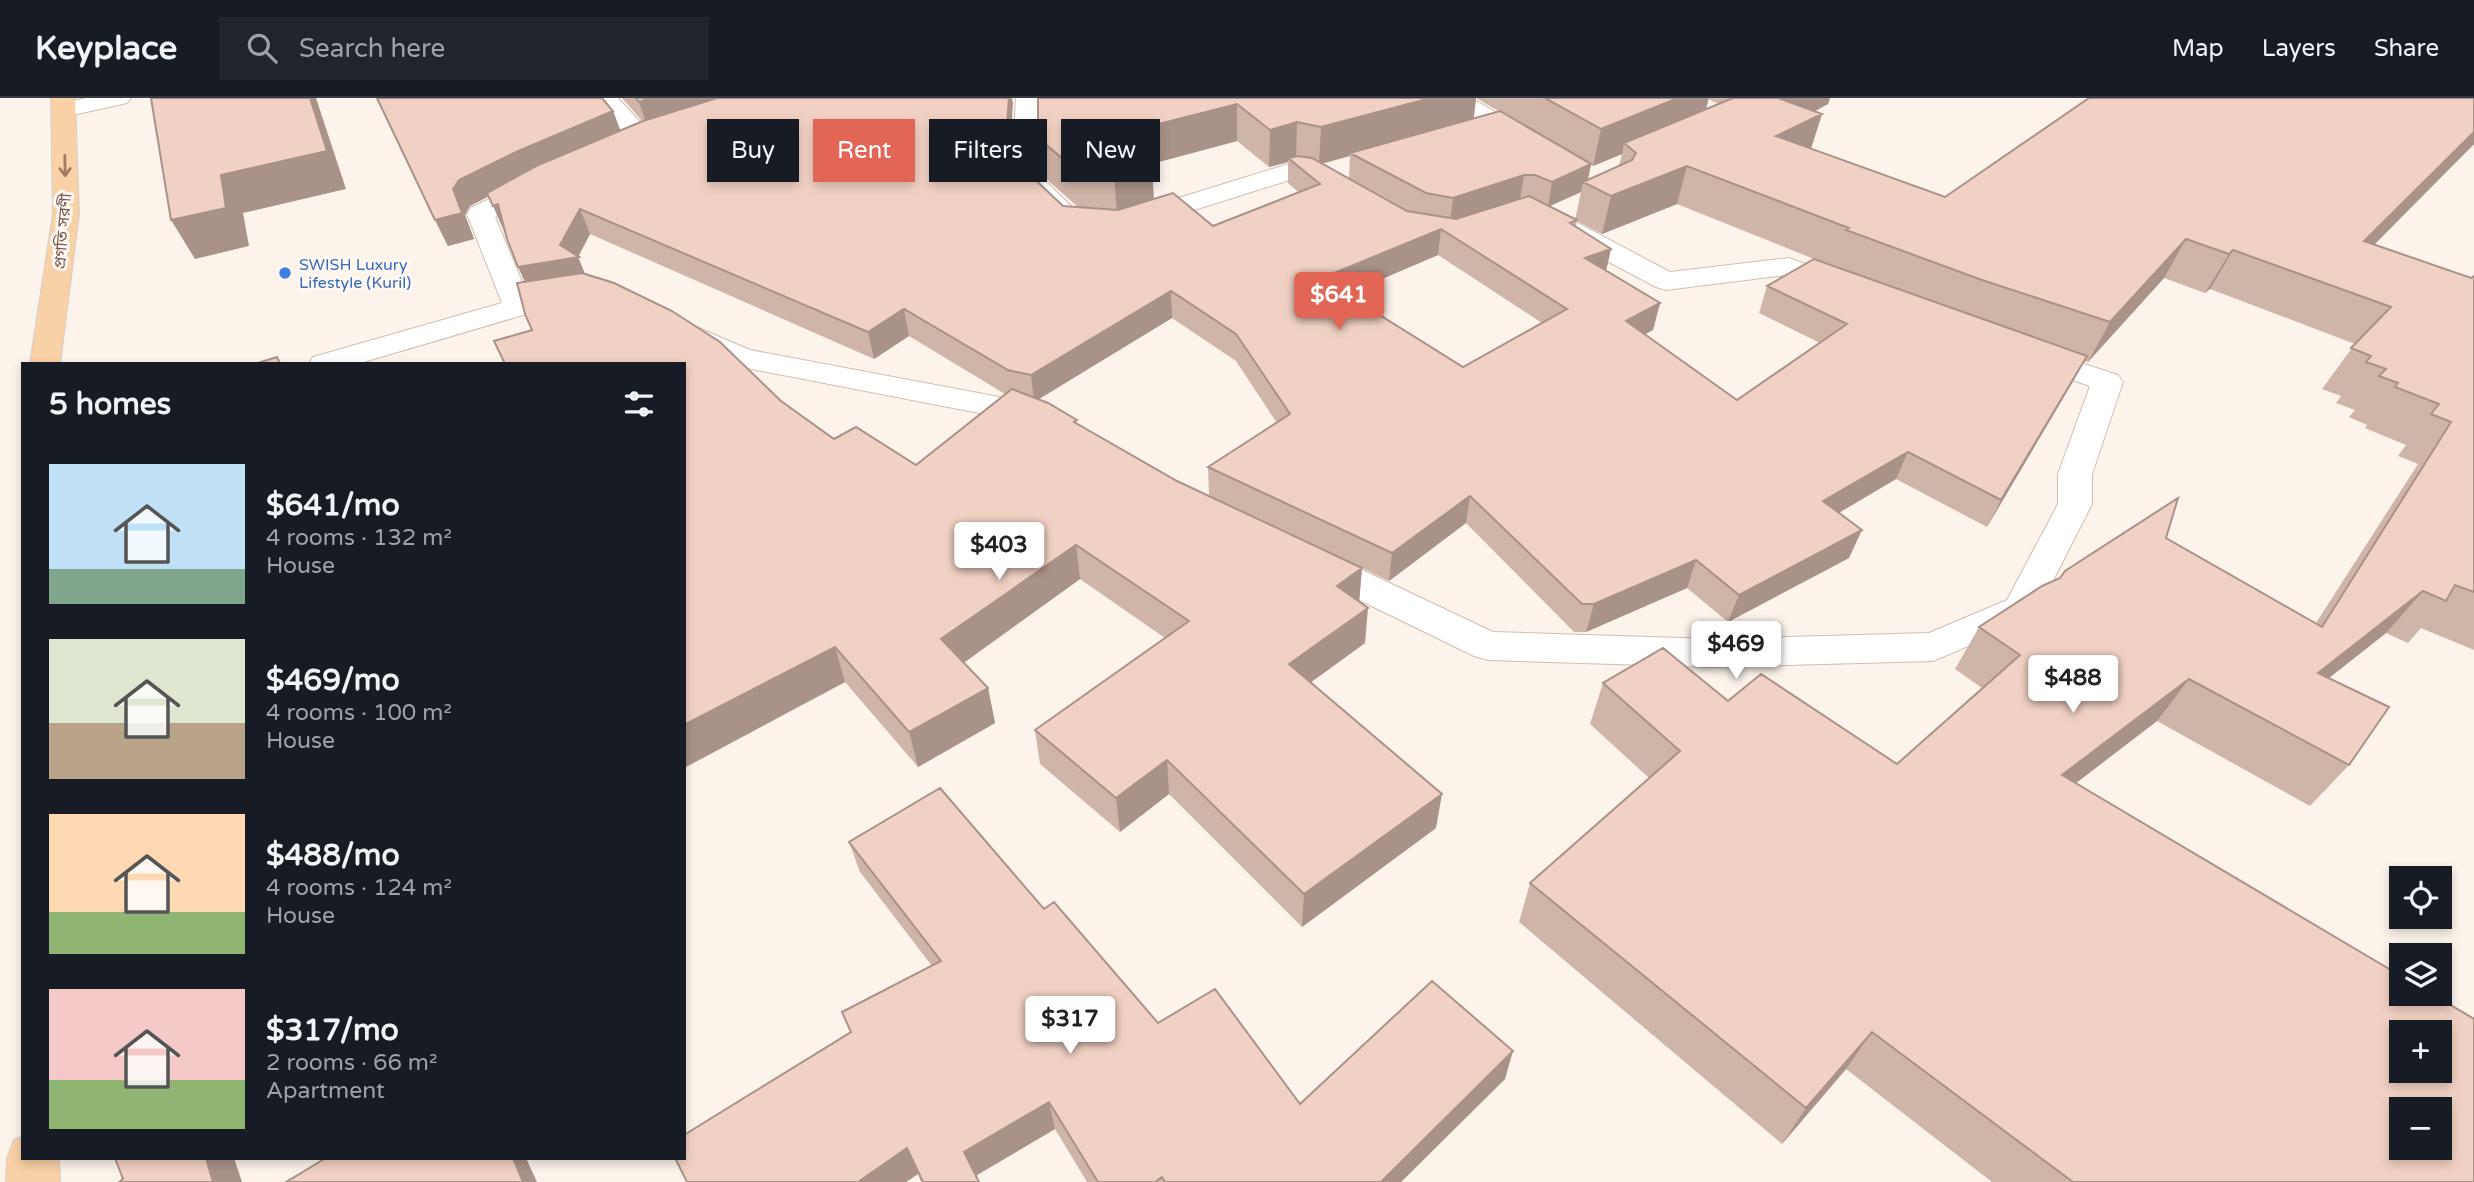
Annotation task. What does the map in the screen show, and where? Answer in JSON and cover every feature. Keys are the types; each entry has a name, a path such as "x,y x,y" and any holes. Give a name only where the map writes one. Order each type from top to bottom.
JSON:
{"main road":[{"name":"প্রগতি সরণী","path":"45,362 66,214 64,104"},
{"path":"33,1160 33,1182"}],"street":[{"path":"64,104 119,98"},
{"path":"605,98 641,138"},
{"path":"1028,98 1025,163 1027,179 1076,223"},
{"path":"1454,98 1523,138"},
{"path":"1461,135 1500,125"},
{"path":"617,148 665,130"},
{"path":"1108,225 1119,225 1295,170 1333,171 1354,194"},
{"path":"518,307 480,214 559,173"},
{"path":"1574,208 1544,217 1667,281 1789,266 1863,295"},
{"path":"331,362 518,307 597,294 608,298"},
{"path":"661,319 741,358 1046,416 1069,430"},
{"path":"1279,546 1488,646 1712,653 1933,647 2021,609 2076,504 2075,474 2107,383 2004,346"}],"building":[{"path":"151,98 310,98 327,151 221,175 226,208 171,220"},
{"path":"377,98 602,98 613,111 516,152 459,180 453,189 462,213 435,220"},
{"path":"717,98 1009,98 1007,119 929,119 929,182 1038,182 1063,206 1118,210 1173,193 1213,226 1320,184 1288,158 1297,156 1312,158 1407,211 1456,219 1529,196 1577,220 1570,223 1611,249 1585,258 1660,303 1626,321 1737,400 1847,324 1767,286 1814,259 2087,356 2001,500 1908,452 1823,501 1862,530 1739,595 1696,560 1594,604 1582,604 1470,496 1392,553 1208,467 1290,414 1236,334 1171,291 1031,375 1008,370 904,309 868,332 580,209 560,245 579,257 518,267 498,204 493,206 487,193 536,166 643,121","holes":["1441,229 1567,309 1463,367 1351,297 1357,294 1327,276"]},
{"path":"1038,98 1431,98 1321,127 1297,122 1270,130 1237,104 1160,124 1160,119 1061,119 1061,157 1047,146 1047,119 1038,119"},
{"path":"1545,98 1678,98 1601,129"},
{"path":"1733,98 1784,98 1781,99 1822,114 1776,136 1945,197 2089,98 2474,98 2474,132 2364,241 2471,278 2474,276 2474,592 2455,585 2446,601 2423,591 2318,673 2389,707 2349,765 2189,679 2062,775 2389,969 2389,1006 2452,1006 2474,1019 2474,1182 2073,1182 1872,1032 1806,1108 1530,883 1680,751 1603,683 1663,648 1728,701 1761,674 1897,764 2020,655 1979,627 2042,586 2060,578 2065,571 2178,498 2166,538 2322,627 2451,422 2431,414 2439,404 2395,387 2398,383 2379,376 2386,369 2366,362 2371,356 2351,348 2391,307 2233,250 2229,254 2186,239 2110,322 1982,280 1846,230 1849,228 1687,166 1611,196 1583,182 1632,160 1636,153 1624,143"},
{"path":"1500,111 1591,164 1552,182 1535,175 1524,175 1453,198 1426,193 1350,153"},
{"path":"582,273 614,283 672,311 720,342 781,401 834,439 856,427 916,465 1012,389 1048,403 1077,420 1074,422 1177,481 1362,568 1337,586 1368,608 1289,664 1442,794 1304,894 1167,760 1116,798 1035,730 1189,621 1076,545 941,639 988,688 909,732 835,647 686,724 686,362 504,362 494,341 532,330 517,283"},
{"path":"277,357 279,362 261,362"},
{"path":"940,788 1044,909 1054,902 1158,1023 1215,989 1300,1104 1432,981 1513,1051 1381,1182 1165,1182 1162,1177 1155,1182 1098,1182 1049,1102 964,1152 979,1182 923,1182 907,1148 858,1182 687,1182 676,1160 686,1160 686,1134 851,1032 842,1012 941,961 849,842"},
{"path":"116,1160 207,1160 213,1182 119,1182 123,1179"},
{"path":"323,1160 514,1160 523,1182 286,1182"}],"place":[{"name":"SWISH Luxury Lifestyle (Kuril)","path":"285,273"}]}
